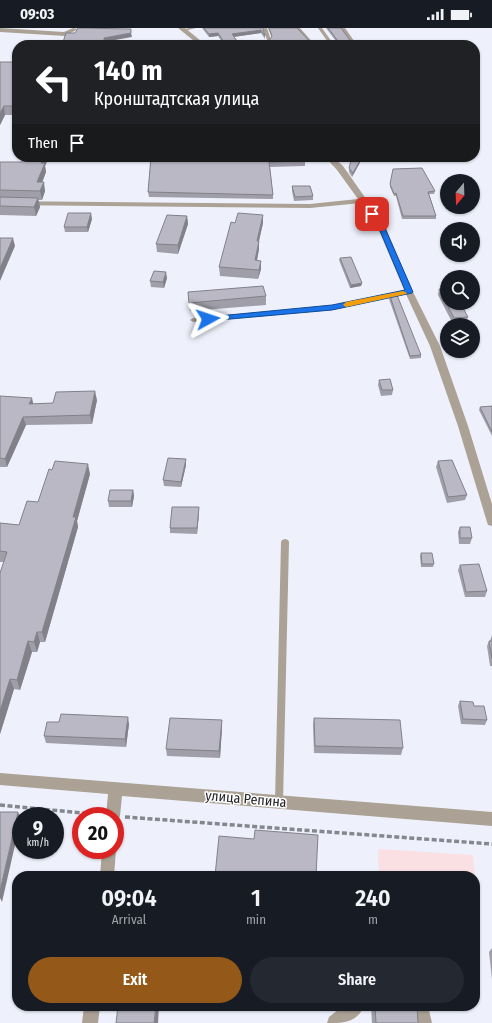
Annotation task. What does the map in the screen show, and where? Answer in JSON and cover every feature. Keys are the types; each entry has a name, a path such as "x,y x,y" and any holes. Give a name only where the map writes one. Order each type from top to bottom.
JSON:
{"street":[{"path":"0,30 65,34 75,29"},
{"path":"183,29 197,40"},
{"path":"334,162 340,168 381,226 409,292 435,346 463,426 492,522"},
{"path":"0,203 310,206 363,201"},
{"name":"улица Репина","path":"0,779 492,819"},
{"path":"115,807 116,789"},
{"path":"107,871 109,859"},
{"path":"90,1023 91,1011"},
{"path":"335,1023 350,1011"},
{"path":"421,1011 424,1023"}],"lane":[{"path":"183,29 194,28"},
{"path":"265,28 268,40"},
{"path":"298,28 309,40"},
{"path":"320,28 328,40"},
{"path":"343,28 351,40"},
{"path":"75,29 82,29"},
{"path":"193,320 332,308 409,292"},
{"path":"279,802 285,542"}],"path":[{"path":"0,805 72,812"},
{"path":"124,817 492,844"}],"shaded area":[{"path":"378,849 473,855 475,871 379,871"}],"building":[{"path":"78,28 131,29 131,33 104,38 104,40 64,40 66,33 75,33"},
{"path":"204,28 263,28 265,36 261,30 232,34 236,40 223,40 218,33 209,34"},
{"path":"269,28 297,28 308,40 270,40 272,36"},
{"path":"328,28 341,28 350,40 337,40"},
{"path":"0,62 12,62 12,106 4,106 0,113"},
{"path":"0,162 45,163 37,182 44,182 40,191 0,190"},
{"path":"151,162 269,162 273,195 148,192"},
{"path":"351,162 359,162 353,173 349,168"},
{"path":"422,168 435,191 428,192 436,216 403,216 396,193 394,194 390,184 393,169"},
{"path":"292,186 310,186 313,196 295,197"},
{"path":"0,197 38,198 34,207 0,206"},
{"path":"68,213 91,213 87,227 64,227"},
{"path":"238,213 263,215 257,241 259,241 255,260 261,261 259,270 219,267 231,222 235,223"},
{"path":"167,215 187,216 178,245 156,244"},
{"path":"0,238 13,238 0,268"},
{"path":"351,257 362,283 351,285 340,258"},
{"path":"154,271 166,272 163,282 150,281"},
{"path":"263,286 266,296 189,303 188,292"},
{"path":"397,295 421,355 410,356 390,296"},
{"path":"450,310 464,310 468,317 454,318"},
{"path":"390,379 393,390 382,390 379,380"},
{"path":"95,391 90,415 23,417 5,459 0,458 0,396 32,398 29,404 53,403 56,392"},
{"path":"492,406 492,432 480,407"},
{"path":"168,458 186,459 181,482 163,480"},
{"path":"452,460 467,495 448,497 438,461"},
{"path":"55,461 88,464 73,517 76,517 42,632 37,632 34,642 28,641 17,680 10,679 0,711 0,573 7,552 0,551 0,523 19,525 27,501 38,502 49,469 52,470"},
{"path":"110,490 133,490 131,501 108,501"},
{"path":"172,507 199,507 197,528 170,528"},
{"path":"460,527 470,527 472,538 460,538"},
{"path":"421,553 432,553 434,564 422,564"},
{"path":"479,564 487,591 466,592 460,565"},
{"path":"489,641 492,641 492,659"},
{"path":"460,701 473,702 474,706 484,706 487,720 463,719"},
{"path":"61,714 128,717 125,739 44,736 47,722 59,722"},
{"path":"170,718 222,720 219,751 166,749"},
{"path":"314,718 400,720 403,748 315,746"},
{"path":"0,812 12,812 12,838 0,891"},
{"path":"255,830 318,835 316,871 216,871 219,836 254,839"},
{"path":"117,1011 155,1011 154,1023 116,1023"},
{"path":"375,1011 417,1011 418,1023 376,1023"}],"slow traffic":[{"path":"346,305 403,293"}],"route":[{"path":"208,319 332,308 409,292 381,226 372,214"}]}
